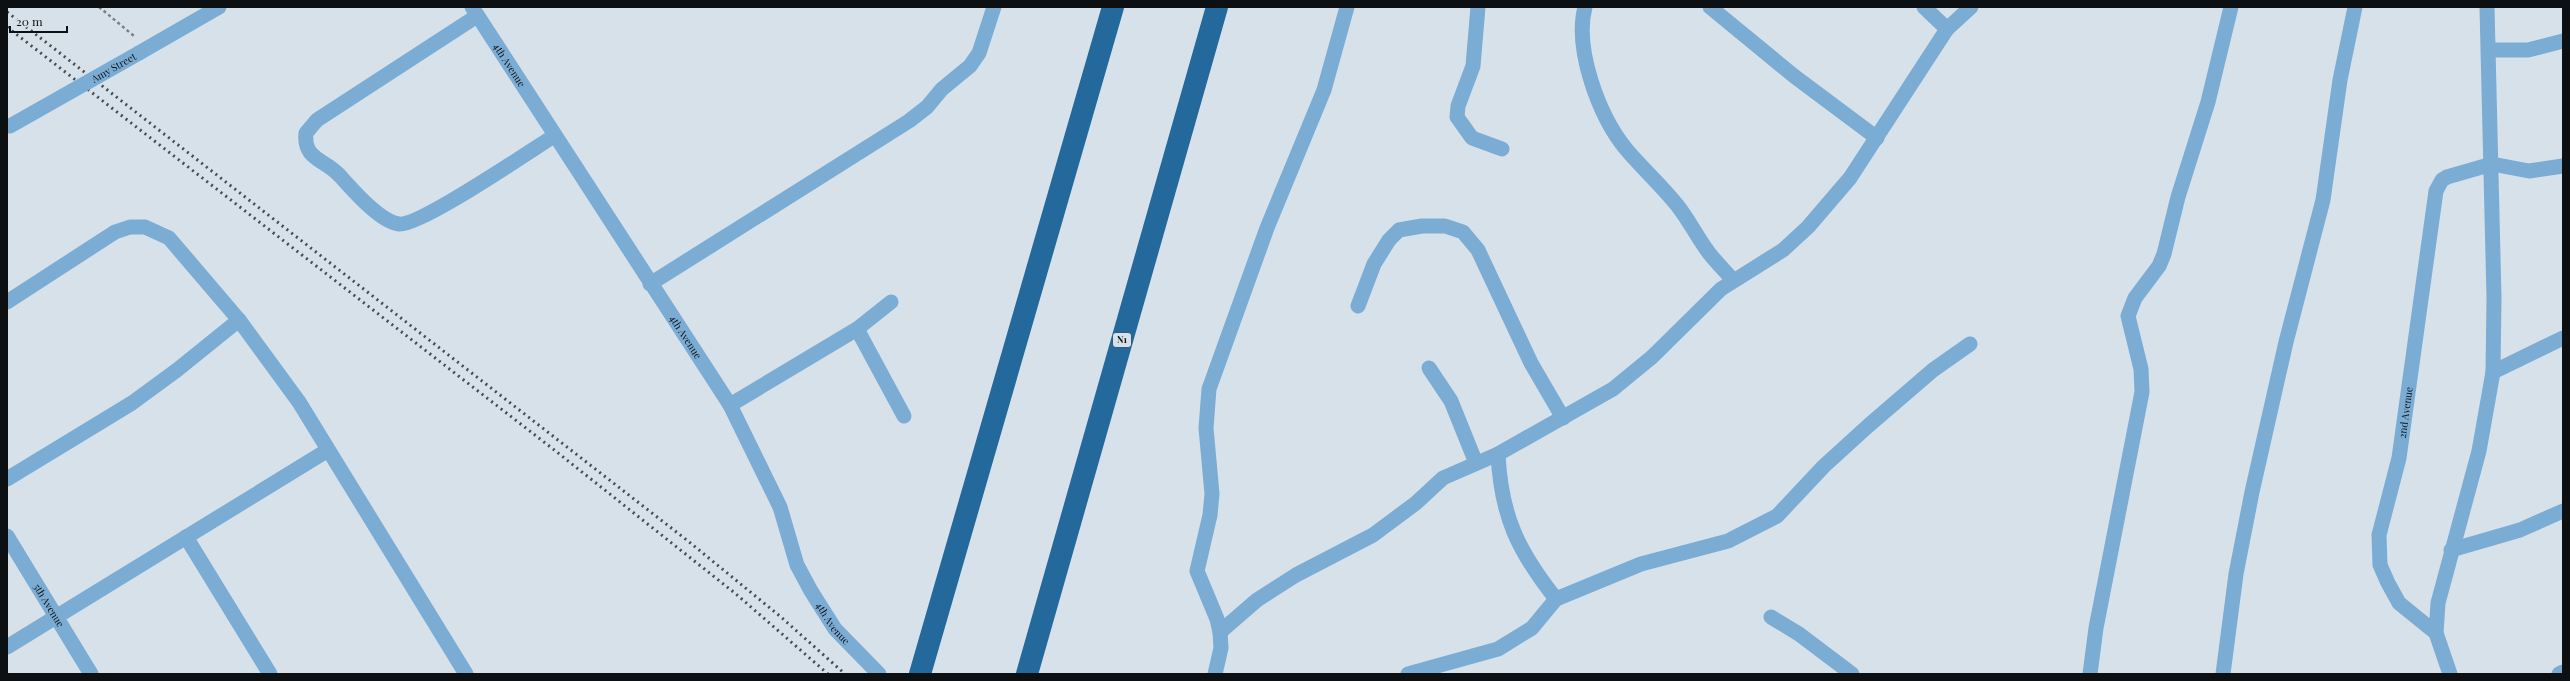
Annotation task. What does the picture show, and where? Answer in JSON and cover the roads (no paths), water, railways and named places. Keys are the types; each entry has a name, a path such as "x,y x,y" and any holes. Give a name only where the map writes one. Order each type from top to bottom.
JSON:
{"highway":[{"path":"920,674 1113,7"},
{"name":"N1","path":"1027,674 1217,7"}],"street":[{"name":"Amy Street","path":"9,127 139,53 156,45 220,7"},
{"path":"650,284 910,121 927,107 942,89 970,66 979,53 994,7"},
{"path":"1215,674 1221,648 1220,632 1217,619 1197,571 1210,515 1212,494 1206,428 1209,389 1267,228 1324,90 1347,7"},
{"path":"1478,7 1473,66 1458,106 1458,117 1472,138 1502,149"},
{"path":"1585,7 1583,15 1583,46 1596,95 1606,119 1625,148 1676,203 1709,253 1733,280"},
{"path":"1710,7 1794,76 1877,138"},
{"path":"1924,7 1947,29"},
{"path":"1220,632 1257,600 1296,575 1373,535 1416,503 1443,478 1498,454 1614,389 1652,357 1686,321 1733,280 1782,250 1808,227 1850,178 1947,29 1971,7"},
{"path":"2090,674 2096,628 2142,392 2141,370 2128,316 2135,298 2159,266 2164,254 2178,197 2210,94 2231,7"},
{"path":"2223,674 2236,574 2250,499 2286,342 2323,200 2340,80 2355,7"},
{"path":"2450,674 2436,633 2438,603 2451,550 2479,451 2493,372 2494,298 2492,164 2487,7"},
{"path":"474,11 317,120 306,133 306,149 312,156 334,168 385,218 397,224 404,224 440,206 554,136"},
{"name":"4th Avenue","path":"474,11 730,405 780,507 802,576 835,629 878,674"},
{"path":"2489,50 2528,50 2563,42"},
{"path":"2492,164 2529,171 2563,166"},
{"name":"2nd Avenue","path":"2436,633 2399,603 2380,565 2379,536 2399,458 2436,191 2442,180 2447,177 2492,164"},
{"path":"1358,306 1374,264 1389,240 1400,230 1422,226 1445,226 1463,232 1478,250 1531,363 1563,418"},
{"path":"7,302 115,232 130,227 145,227 169,238 239,320 280,374 466,674"},
{"path":"730,405 857,329 892,302"},
{"path":"7,479 132,403 177,370 239,320"},
{"path":"857,329 904,416"},
{"path":"2493,372 2563,338"},
{"path":"1408,674 1498,649 1532,628 1556,599 1641,564 1728,541 1778,516 1824,466 1868,426 1933,370 1970,344"},
{"path":"1429,368 1450,402 1476,463"},
{"path":"7,647 328,450"},
{"path":"1498,454 1500,488 1513,533 1537,577 1556,599"},
{"path":"2451,550 2520,530 2563,511"},
{"name":"5th Avenue","path":"7,536 91,674"},
{"path":"186,537 270,674"},
{"path":"1771,618 1799,634 1852,674"}],"railway":[{"path":"7,12 688,541 781,617 845,674"},
{"path":"7,27 553,449 736,594 828,674"}]}
